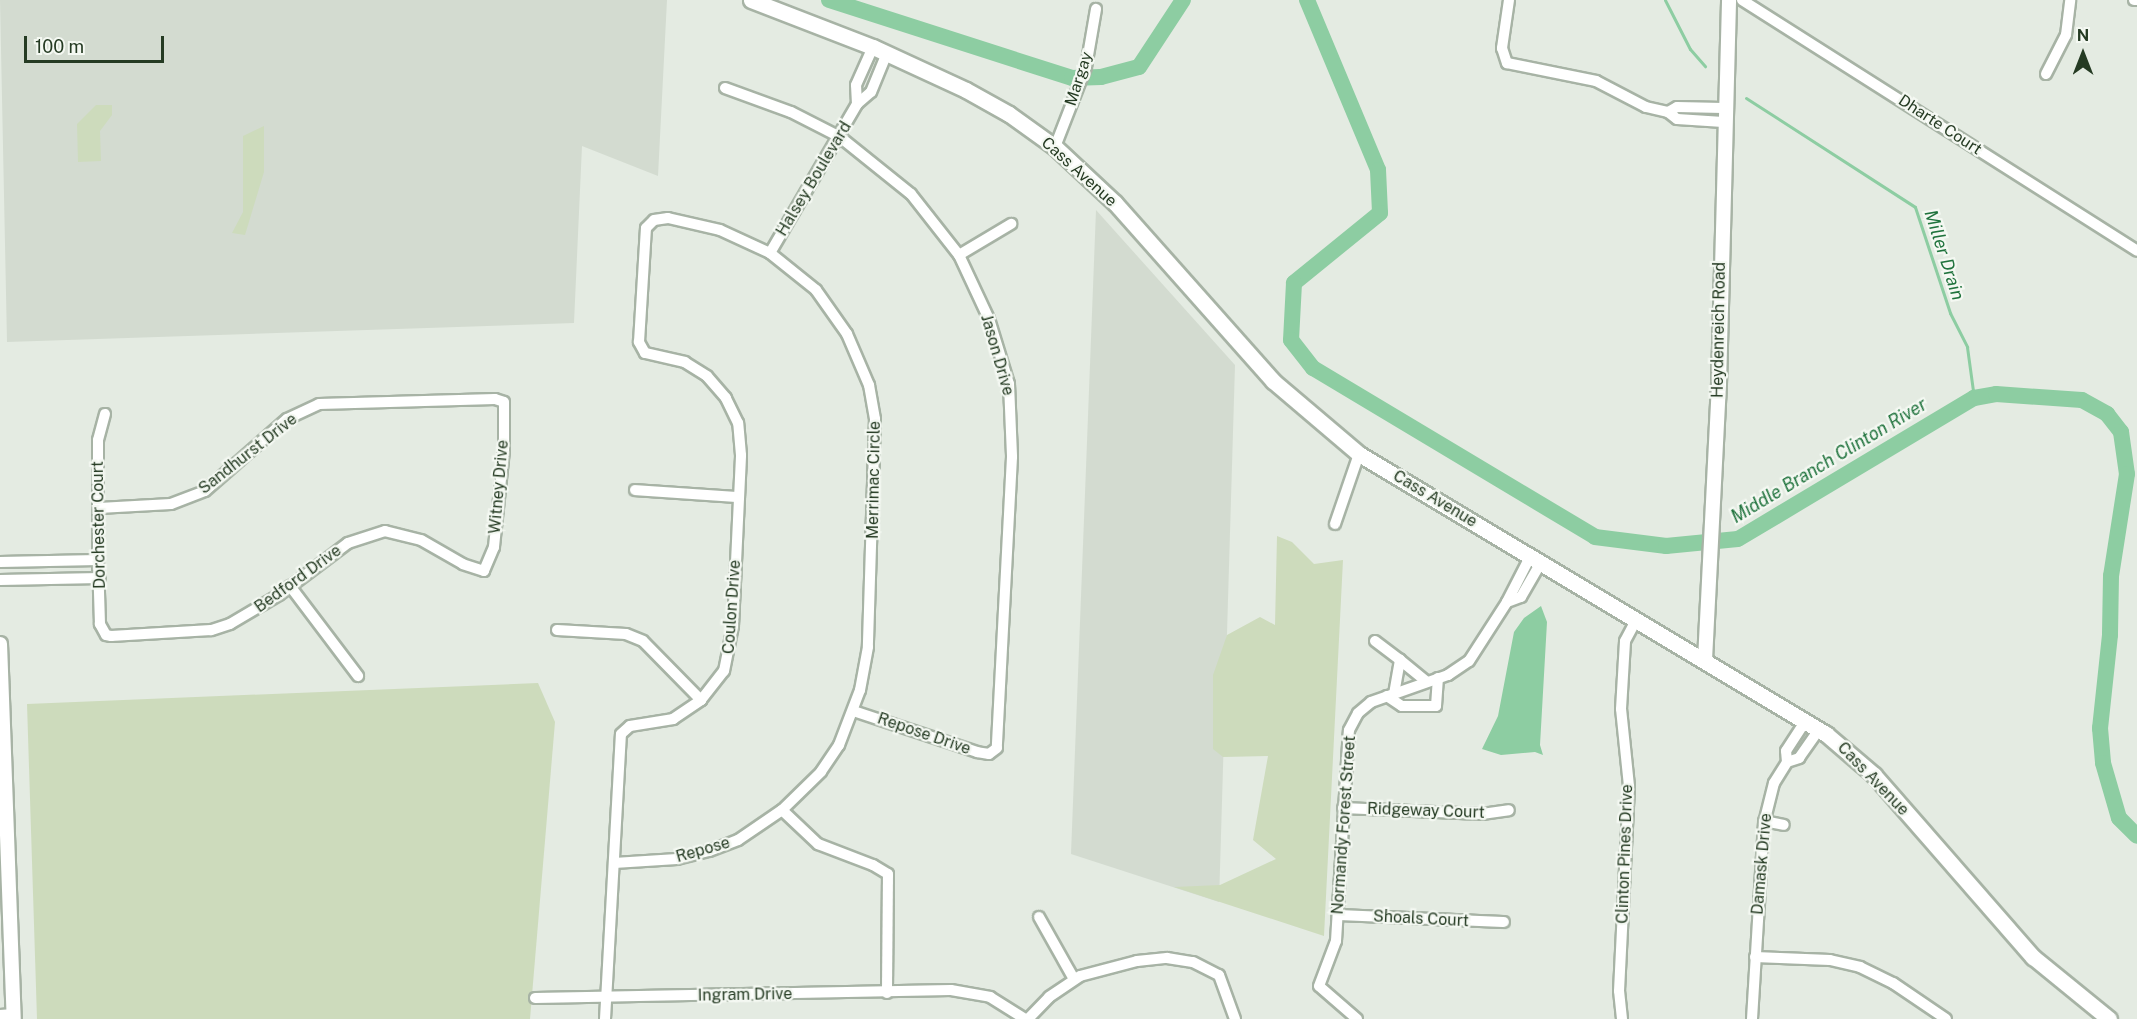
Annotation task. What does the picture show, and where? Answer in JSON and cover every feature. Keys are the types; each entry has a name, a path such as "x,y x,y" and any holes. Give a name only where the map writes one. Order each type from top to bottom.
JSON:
{"main road":[{"name":"Cass Avenue","path":"751,0 880,50 990,102 1055,147 1115,203 1274,381 1359,454 1819,729 1874,775 2033,957 2109,1019"}],"street":[{"path":"1509,0 1502,48 1507,63 1596,81 1646,107 1668,112 1677,119 1695,120 1723,115"},
{"name":"Heydenreich Road","path":"1705,660 1719,384 1723,115 1729,0"},
{"name":"Dharte Court","path":"1742,0 2137,251"},
{"path":"2046,74 2066,35 2070,0"},
{"name":"Margay","path":"1055,147 1086,67 1096,9"},
{"name":"Halsey Boulevard","path":"857,104 856,85 880,50"},
{"name":"Halsey Boulevard","path":"770,253 840,137 857,104 871,92 880,50"},
{"name":"Jason Drive","path":"725,88 791,112 840,137 911,194 959,255 989,319 1011,406 1001,732 994,752"},
{"path":"1668,112 1677,107 1695,107 1723,115"},
{"path":"1695,107 1695,120"},
{"name":"Merrimac Circle","path":"649,224 660,218 682,220 736,236 770,253 816,290 838,317 856,355 874,406 877,459 868,647 854,711 829,761 782,810"},
{"name":"Coulon Drive","path":"605,1019 621,734 630,726 673,719 701,700 724,671 731,648 740,436 726,398 693,366 641,349 642,268 649,224"},
{"path":"959,255 1011,224"},
{"name":"Sandhurst Drive","path":"99,508 171,504 205,491 287,419 319,404 495,399 504,402"},
{"name":"Witney Drive","path":"484,571 494,547 504,450 504,402"},
{"name":"Dorchester Court","path":"105,414 98,440 98,560 100,624 106,635"},
{"path":"1335,524 1359,454"},
{"path":"635,490 739,497"},
{"name":"Bedford Drive","path":"106,635 211,630 247,615 348,543 385,531 421,540 463,564 484,571"},
{"path":"0,562 98,560"},
{"name":"Normandy Forest Street","path":"1357,1019 1319,986 1333,957 1338,915 1349,730 1364,707 1455,671 1474,656 1535,560"},
{"path":"0,580 100,578"},
{"path":"290,586 358,676"},
{"name":"Clinton Pines Drive","path":"1622,1019 1619,992 1629,786 1621,709 1625,641 1636,620"},
{"path":"556,630 614,632 643,641 701,700"},
{"path":"1376,640 1426,681"},
{"path":"0,644 9,1016"},
{"path":"1400,660 1390,695 1402,706 1433,707 1439,698 1438,678"},
{"name":"Repose Drive","path":"854,711 977,752 994,752"},
{"name":"Damask Drive","path":"1752,1019 1764,821 1774,783 1787,762 1786,751 1806,720"},
{"path":"1787,762 1799,758 1819,729"},
{"name":"Ridgeway Court","path":"1343,808 1482,814 1509,810"},
{"path":"782,810 818,844 888,874 887,993"},
{"name":"Repose","path":"614,863 677,859 709,851 738,840 782,810"},
{"path":"1764,821 1784,825"},
{"name":"Shoals Court","path":"1338,915 1504,922"},
{"path":"1039,917 1074,979"},
{"path":"1755,957 1830,960 1860,967 1893,983 1946,1019"},
{"path":"1026,1019 1074,979 1137,961 1167,958 1193,962 1219,975 1234,1019"},
{"name":"Ingram Drive","path":"534,998 956,990 990,997 1026,1019"}],"shaded area":[{"path":"0,0 667,0 658,176 582,146 574,323 7,342"},
{"path":"96,105 112,105 112,115 100,131 101,161 78,162 77,124"},
{"path":"264,126 264,172 245,235 232,233 243,212 243,136"},
{"path":"1096,210 1235,365 1219,902 1071,854"},
{"path":"1277,536 1292,542 1314,564 1343,560 1324,936 1174,887 1220,885 1276,859 1253,840 1268,756 1223,757 1213,749 1213,675 1227,635 1260,617 1275,625"},
{"path":"1541,606 1547,622 1540,745 1543,755 1535,752 1501,755 1482,749 1498,716 1514,632 1524,618"},
{"path":"538,683 555,722 530,1019 37,1019 27,704"}],"waterway":[{"name":"Middle Branch Clinton River","path":"829,0 1072,78 1101,77 1139,67 1183,0"},
{"name":"Middle Branch Clinton River","path":"1307,0 1378,170 1380,213 1294,283 1291,340 1313,368 1595,537 1666,546 1738,539 1974,398 1996,394 2082,400 2107,414 2121,432 2127,474 2111,576 2110,635 2100,728 2103,763 2119,818 2137,836"},
{"name":"Miller Drain","path":"1665,0 1690,49 1705,66"},
{"name":"Miller Drain","path":"1746,98 1915,207 1950,313 1967,347 1974,398"}]}
